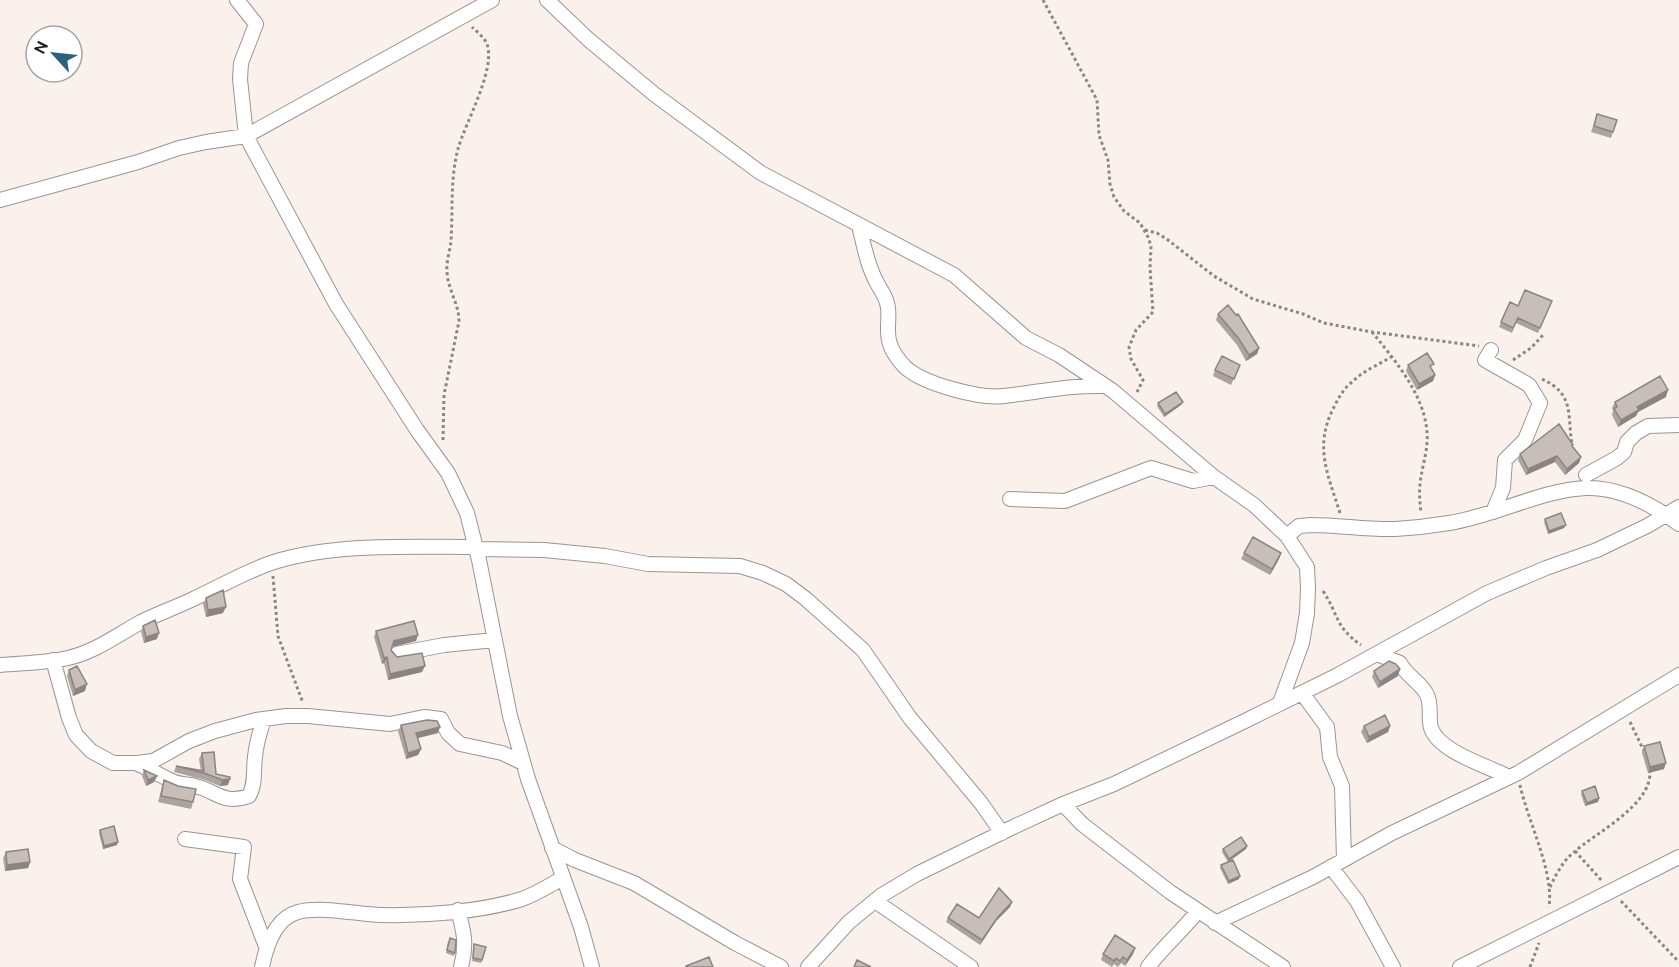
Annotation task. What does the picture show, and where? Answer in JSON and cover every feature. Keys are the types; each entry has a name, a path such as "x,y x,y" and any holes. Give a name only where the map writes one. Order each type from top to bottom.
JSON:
{"street":[{"path":"237,0 256,24 241,63 240,79 246,136 336,304 417,430 445,469 467,513 477,548 510,716 523,763 581,927 592,967"},
{"path":"0,201 138,162 178,148 246,136 492,0"},
{"path":"547,0 589,40 654,94 760,173 954,275 1026,338 1059,355 1107,386 1214,477 1254,505 1287,536 1307,567 1307,613 1302,643 1280,704"},
{"path":"859,226 866,256 887,303 889,343 905,367 921,376 966,393 987,396 1004,396 1079,385 1107,386"},
{"path":"1491,350 1485,360 1529,385 1540,403 1525,440 1505,460 1503,488 1493,512"},
{"path":"1586,475 1617,458 1623,452 1627,442 1648,426 1679,425"},
{"path":"1010,499 1065,501 1151,468 1193,481 1214,477"},
{"path":"1287,536 1299,526 1394,529 1451,523 1563,491 1587,488 1627,495 1673,511 1679,524"},
{"path":"808,967 849,922 917,874 1063,804 1114,784 1280,704 1487,593 1545,568 1597,550 1673,511"},
{"path":"0,664 69,658 94,649 141,622 253,569 278,560 318,551 415,547 544,550 605,556 648,564 740,566 763,573 786,584 806,598 863,650 910,718 981,803 1002,833"},
{"path":"397,654 444,645 495,640"},
{"path":"1376,654 1400,663 1404,671 1427,694 1431,726 1438,739 1452,750 1514,775"},
{"path":"53,660 76,735 91,751 113,763 153,761 189,741 214,731 264,719 308,716 390,724 424,717 441,719 448,733 460,744 502,753 523,763"},
{"path":"1215,923 1331,867 1392,833 1514,775 1679,675"},
{"path":"1302,693 1327,727 1330,757 1342,786 1344,860"},
{"path":"137,763 172,781 196,786 220,798 230,800 244,798 249,796 254,785 256,750 264,719"},
{"path":"1063,804 1082,824 1198,911 1283,967"},
{"path":"185,839 244,847 240,879 267,949"},
{"path":"552,848 575,860 634,883 735,943 781,967"},
{"path":"1461,967 1679,857"},
{"path":"1331,867 1357,901 1393,967"},
{"path":"262,967 267,949 281,922 297,912 327,910 394,915 458,910 523,898 563,878"},
{"path":"875,902 970,967"},
{"path":"458,910 465,935 461,967"},
{"path":"1148,967 1169,940 1186,926 1198,911"}],"path":[{"path":"1043,0 1097,100 1099,135 1108,160 1110,184 1114,197 1119,206 1140,223 1151,246 1153,312 1136,330 1129,347 1131,359 1143,380 1129,404"},
{"path":"445,469 442,431 444,395 459,321 459,312 447,274 452,228 452,184 460,144 481,89 488,56 487,44 480,34 458,17"},
{"path":"1145,230 1157,233 1168,240 1214,276 1253,299 1303,314 1324,323 1372,332 1473,345 1491,350 1517,366"},
{"path":"1372,332 1408,380 1422,408 1427,429 1419,493 1422,526"},
{"path":"1511,361 1531,348 1543,335"},
{"path":"1344,526 1327,478 1324,460 1326,428 1341,395 1351,382 1391,357"},
{"path":"1533,377 1548,381 1564,396 1570,413 1571,442 1574,453"},
{"path":"273,568 278,636 308,716"},
{"path":"1322,590 1338,624 1347,634 1376,654"},
{"path":"1623,710 1646,756"},
{"path":"1530,967 1546,924 1550,887 1559,870 1575,851 1607,829 1647,789 1650,775 1648,764"},
{"path":"1514,775 1550,887"},
{"path":"1575,851 1607,885"},
{"path":"1615,894 1679,962"}],"building":[{"path":"1597,114 1617,120 1613,132 1594,126"},
{"path":"1525,290 1552,301 1540,328 1518,318 1513,328 1501,322 1510,302 1518,306"},
{"path":"1228,305 1236,315 1238,314 1259,348 1249,355 1218,314"},
{"path":"1427,353 1434,364 1430,366 1435,375 1419,384 1408,365"},
{"path":"1222,356 1240,365 1234,379 1215,370"},
{"path":"1660,376 1668,390 1637,407 1639,410 1621,420 1614,409 1617,407 1615,402"},
{"path":"1176,392 1183,402 1165,414 1158,403"},
{"path":"1559,424 1581,457 1567,469 1557,456 1528,469 1520,454"},
{"path":"1561,513 1566,525 1549,531 1545,519"},
{"path":"1253,537 1281,553 1272,569 1244,553"},
{"path":"223,590 226,607 208,610 206,598"},
{"path":"155,620 159,633 146,637 143,626"},
{"path":"414,621 418,635 394,641 391,650 397,657 422,653 425,666 390,674 387,657 384,658 376,631"},
{"path":"1389,661 1400,669 1380,682 1374,671"},
{"path":"77,666 87,684 75,690 69,670"},
{"path":"1385,715 1390,726 1369,737 1364,726"},
{"path":"427,720 437,721 440,727 416,733 421,749 408,753 401,725"},
{"path":"1660,742 1666,763 1650,767 1644,746"},
{"path":"214,752 216,774 230,777 230,779 222,780 176,766 204,771 202,753"},
{"path":"144,770 157,776 148,780"},
{"path":"164,780 178,786 196,789 193,802 161,796"},
{"path":"1595,786 1599,798 1587,803 1582,791"},
{"path":"114,826 118,842 104,846 100,830"},
{"path":"1241,837 1247,846 1229,859 1223,849"},
{"path":"28,849 30,862 7,865 6,852"},
{"path":"1233,860 1240,876 1229,881 1221,865"},
{"path":"999,888 1012,902 982,940 948,918 957,904 979,918"},
{"path":"1115,935 1135,948 1127,960 1123,957 1120,961 1116,958 1114,961 1103,954"},
{"path":"450,938 456,940 455,953 447,950"},
{"path":"474,944 486,947 482,960 473,958"},
{"path":"709,957 713,967 686,967 686,966"},
{"path":"857,960 871,967 854,967"}]}
